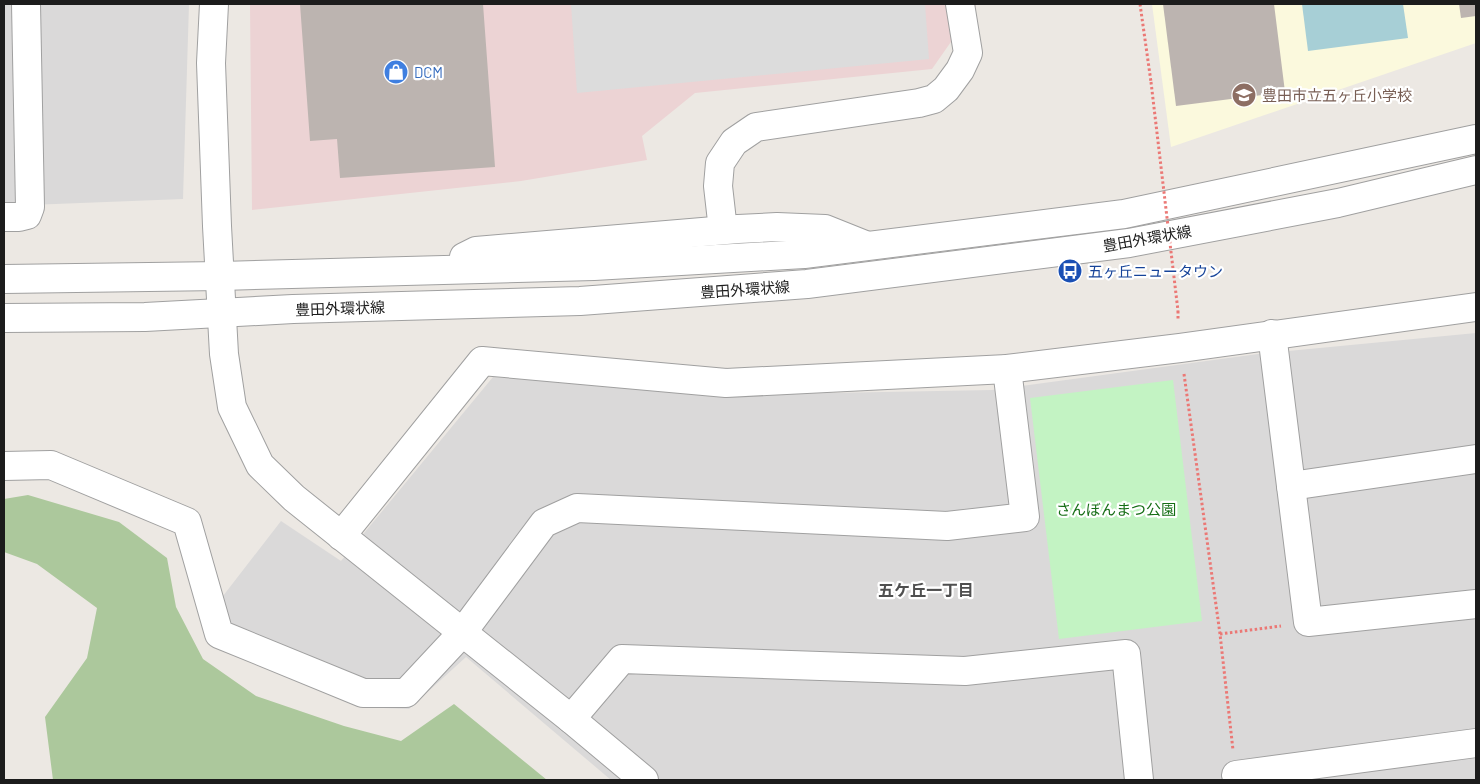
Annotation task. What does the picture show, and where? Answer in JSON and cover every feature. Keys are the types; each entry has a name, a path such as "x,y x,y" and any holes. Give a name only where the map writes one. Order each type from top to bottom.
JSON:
{"street":[{"path":"4,217 28,215 30,207 26,4"},
{"path":"214,4 211,63 224,354 232,407 260,465 294,498 571,719 644,780"},
{"path":"723,230 718,186 720,163 734,142 756,126 919,104 934,99 946,89 960,70 968,52 960,4"},
{"name":"豊田外環状線","path":"4,279 220,276 594,266 804,254 1124,214 1476,138"},
{"name":"豊田外環状線","path":"4,318 145,317 293,309 580,301 807,284 1129,243 1338,203 1476,170"},
{"path":"438,270 476,251 723,230 777,227 825,229 867,246"},
{"path":"341,536 482,361 726,383 1007,369 1180,348 1476,307"},
{"path":"1272,334 1308,622 1476,604"},
{"path":"4,466 51,465 187,522 219,634 363,693 406,692 462,633 544,523 577,508 946,526 1025,517 1007,369"},
{"path":"1291,486 1476,459"},
{"path":"571,719 622,659 965,671 1126,654 1139,780"},
{"path":"1253,776 1476,743"}],"path":[{"path":"1140,4 1178,311"},
{"path":"1180,348 1220,634 1253,776"},
{"path":"1220,634 1308,622"}],"shaded area":[{"path":"4,4 189,4 183,199 4,206"},
{"path":"250,4 976,4 976,6 932,69 695,93 642,136 647,160 521,181 252,210"},
{"path":"571,4 925,4 929,59 577,93"},
{"name":"豊田市立五ヶ丘小学校","path":"1152,4 1476,4 1476,43 1171,147"},
{"path":"1476,333 1476,780 611,780 466,657 409,709 358,707 235,653 223,596 281,521 341,561 493,377 726,395 992,390 1258,354"}],"green space":[{"name":"さんぼんまつ公園","path":"1173,380 1202,621 1059,639 1030,398"},
{"path":"28,495 119,522 167,558 176,607 203,659 256,696 344,726 401,741 454,704 547,780 53,780 45,717 87,658 97,608 37,564 4,552 4,499"}],"water":[{"path":"1302,4 1403,4 1408,38 1308,51"}],"building":[{"name":"DCM","path":"300,4 483,4 495,167 340,178 337,139 310,141"},
{"path":"1163,4 1274,4 1285,92 1176,106"},
{"path":"1459,4 1476,4 1476,16 1461,18"}],"place":[{"name":"DCM","path":"396,72"},
{"name":"豊田市立五ヶ丘小学校","path":"1244,95"},
{"name":"五ヶ丘ニュータウン","path":"1070,271"}],"district":[{"name":"五ケ丘一丁目","path":"926,589"}]}
